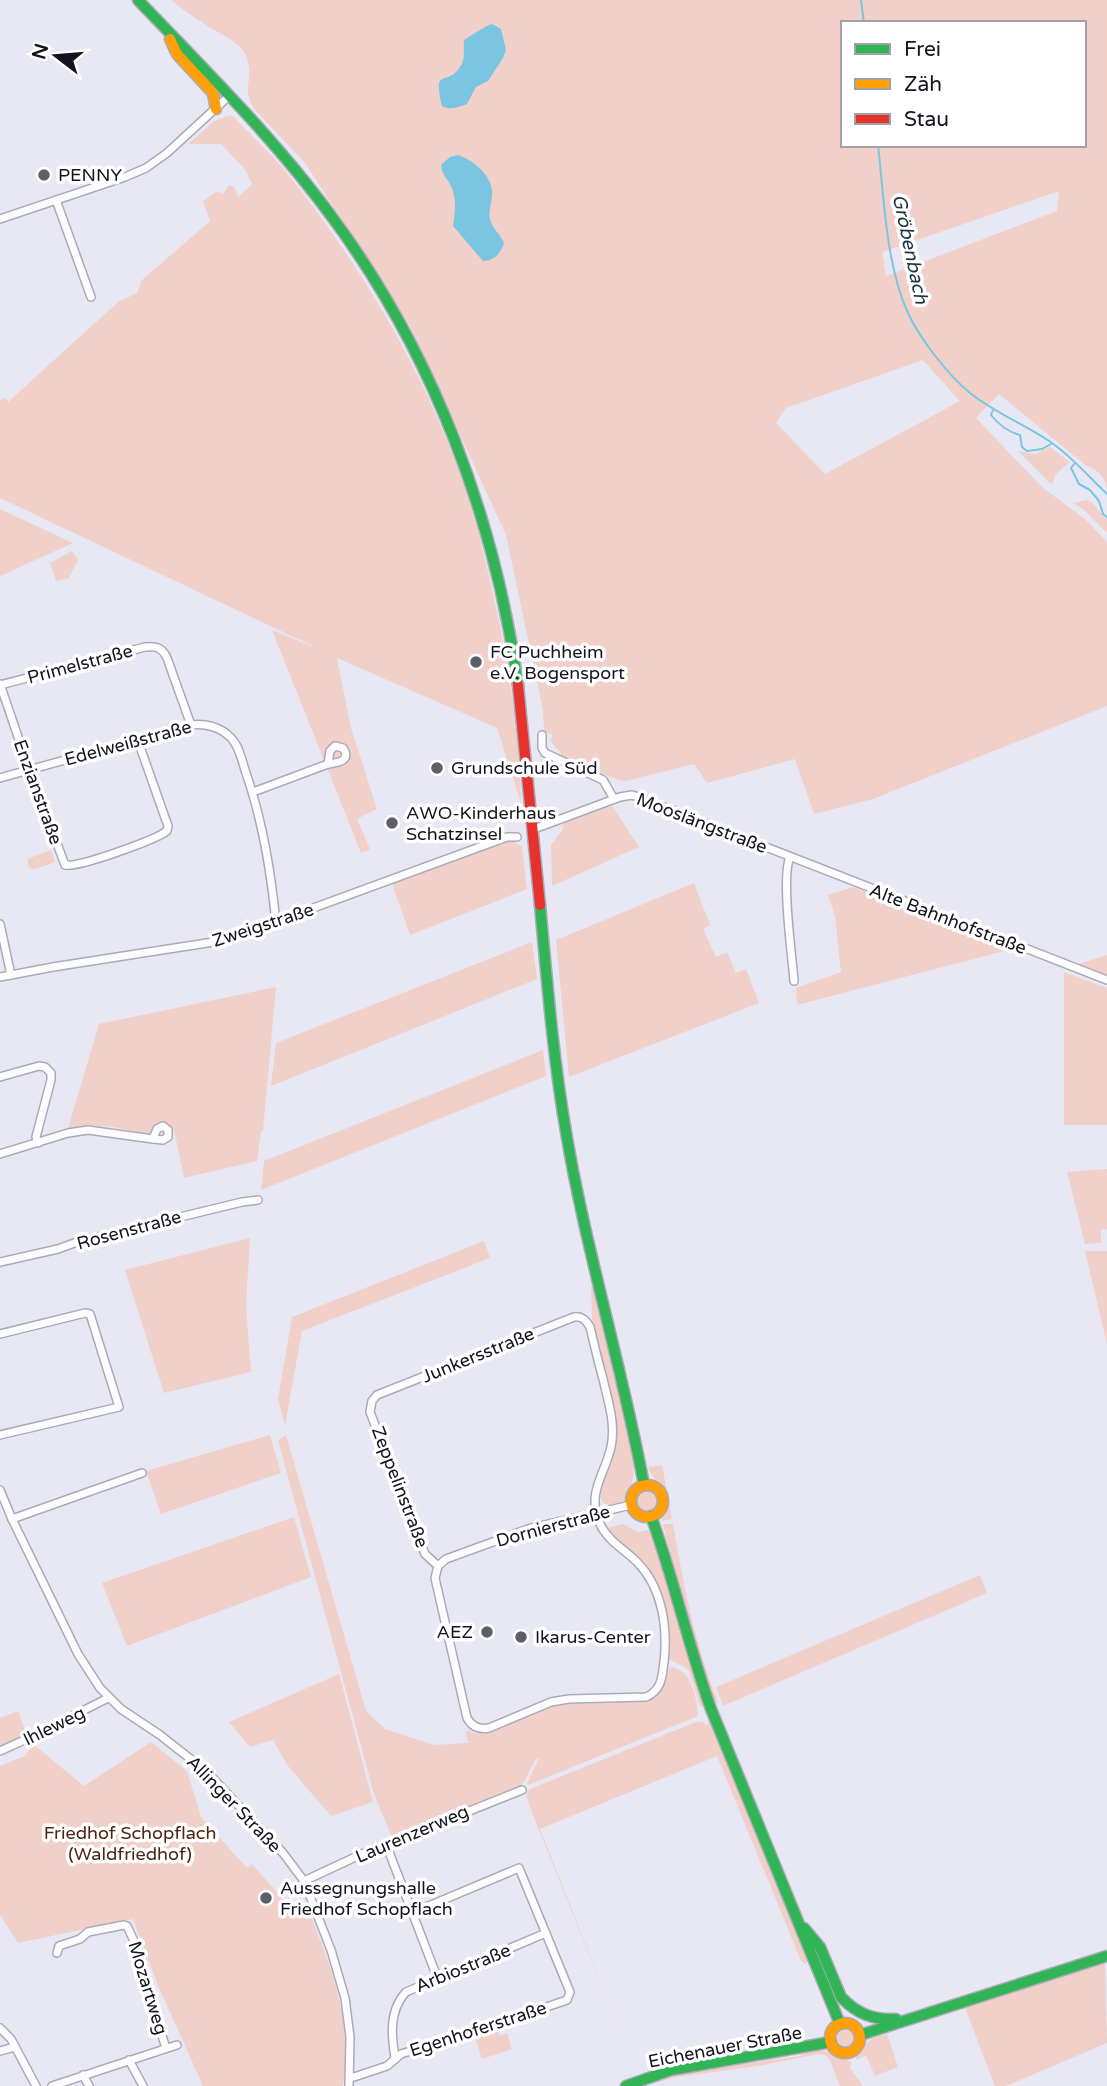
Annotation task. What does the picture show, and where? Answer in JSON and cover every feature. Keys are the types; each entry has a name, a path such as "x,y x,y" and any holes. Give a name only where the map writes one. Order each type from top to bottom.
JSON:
{"street":[{"path":"138,0 229,96 301,178 354,247 396,313 432,387 490,541 506,609 521,703 556,1068 567,1143 585,1233 635,1430 645,1485"},
{"path":"165,29 177,54 213,93 216,109"},
{"path":"0,219 146,168 167,153 229,96"},
{"path":"57,200 91,297"},
{"name":"Primelstraße","path":"0,684 145,647 157,647 162,649 167,657 191,725"},
{"name":"Enzianstraße","path":"0,684 65,865 73,866 167,831 168,826 138,741"},
{"name":"Edelweißstraße","path":"0,778 191,725 213,727 231,737 239,751 253,792 268,850 276,922"},
{"name":"Mooslängstraße","path":"542,735 542,748 545,753 603,780 614,799"},
{"path":"253,792 328,764"},
{"name":"Mooslängstraße","path":"534,829 614,799 632,795 790,857 787,863 787,890 794,981"},
{"name":"Zweigstraße","path":"0,977 93,960 216,943 507,837 517,837"},
{"name":"Alte Bahnhofstraße","path":"790,857 1107,980"},
{"path":"0,924 11,975"},
{"path":"0,1077 39,1066 51,1073 36,1137 38,1143"},
{"path":"0,1154 68,1133 88,1130 153,1139"},
{"name":"Rosenstraße","path":"0,1262 258,1200"},
{"path":"0,1334 90,1314 119,1407 0,1436"},
{"name":"Junkersstraße","path":"371,1404 377,1395 574,1317 581,1317 587,1322 610,1406 613,1429 611,1450 597,1482 596,1514"},
{"name":"Zeppelinstraße","path":"371,1404 370,1412 425,1554 438,1566"},
{"path":"12,1520 142,1473"},
{"path":"645,1485 659,1490 663,1500 660,1510 652,1516 639,1515 631,1505 633,1492 645,1485"},
{"name":"Allinger Straße","path":"0,1490 12,1520 90,1675 108,1698 184,1752 207,1772 284,1853 304,1881 331,1950 343,1990 350,2037 349,2082"},
{"name":"Dornierstraße","path":"438,1566 446,1559 512,1534 631,1505"},
{"path":"438,1566 435,1578 467,1718 474,1727 489,1728 551,1702 646,1697 656,1691 661,1682 665,1637 660,1605 647,1573 606,1535 596,1514"},
{"path":"652,1516 710,1707 840,2024"},
{"name":"Ihleweg","path":"0,1751 108,1698"},
{"name":"Laurenzerweg","path":"304,1881 386,1844 522,1790"},
{"path":"386,1844 437,1978"},
{"path":"412,1913 519,1868 547,1933"},
{"path":"799,1922 820,1947 841,1997 847,2004 869,2018 906,2022"},
{"name":"Mozartweg","path":"57,1953 59,1945 80,1939 88,1932 127,1926 141,1955 146,1987 166,2049"},
{"name":"Arbiostraße","path":"394,2060 393,2039 397,2004 406,1992 547,1933"},
{"name":"Egenhoferstraße","path":"349,2082 354,2077 387,2066 401,2054 566,2000 570,1992 547,1933"},
{"path":"860,2035 1107,1956"},
{"path":"840,2024 852,2025 860,2035 859,2045 848,2053 837,2051 831,2042 833,2029 840,2024"},
{"path":"0,2028 15,2046 36,2086"},
{"name":"Eichenauer Straße","path":"625,2086 671,2070 831,2042"},
{"path":"52,2086 177,2045"},
{"path":"0,2051 15,2046"},
{"path":"129,2060 143,2086"},
{"path":"83,2076 89,2086"}],"green space":[{"path":"171,0 1107,0 1107,488 1100,474 1085,465 999,394 976,418 1043,488 1085,519 1107,542 1107,706 873,799 814,814 795,759 707,783 694,764 626,781 560,756 561,753 550,741 553,735 544,732 543,710 506,535 410,326 305,163 255,110 248,91 249,69 246,55 236,43","holes":["1059,191 1057,211 886,276 882,252","923,360 960,401 825,474 776,423 786,408"]},
{"path":"233,116 270,154 317,212 365,282 407,355 443,432 464,486 482,548 504,646 515,724 521,803 497,728 337,658 351,728 377,809 357,819 370,849 361,853 272,630 319,649 0,498 0,400 6,398 8,402 118,302 137,293 142,280 210,221 203,201 218,191 223,194 229,185 234,187 238,197 252,184 245,169 221,144 188,144 214,121"},
{"path":"1050,447 1070,462 1056,474 1052,485 1018,451 1035,454"},
{"path":"1088,500 1107,519 1107,533 1083,509 1073,503"},
{"path":"0,509 73,543 0,576"},
{"path":"72,551 78,560 69,578 56,581 50,563"},
{"path":"605,806 613,807 639,847 552,886 551,845 563,829 562,822"},
{"path":"507,839 522,846 527,889 410,935 390,878"},
{"path":"51,850 55,862 35,869 29,868 27,859"},
{"path":"694,883 710,925 703,929 716,957 727,952 736,973 746,969 759,1003 569,1077 556,940"},
{"path":"853,887 1008,950 797,1005 796,988 841,972 835,916 828,895"},
{"path":"532,942 537,979 271,1086 276,1043"},
{"path":"1107,955 1107,978 1075,965"},
{"path":"1064,972 1107,988 1107,1125 1064,1125"},
{"path":"276,987 263,1131 257,1161 184,1178 174,1130 166,1124 158,1124 151,1133 102,1126 68,1128 99,1024"},
{"path":"543,1050 546,1076 261,1190 264,1161"},
{"path":"1107,1169 1107,1229 1101,1230 1101,1243 1085,1244 1067,1172"},
{"path":"250,1238 246,1306 251,1372 164,1393 125,1270"},
{"path":"484,1241 490,1258 302,1331 285,1425 278,1399 292,1317"},
{"path":"1085,1251 1107,1251 1107,1344"},
{"path":"594,1283 633,1439 632,1483 623,1502 614,1505 603,1503 599,1494 603,1476 613,1454 617,1431 592,1321 591,1287"},
{"path":"270,1435 281,1473 161,1514 146,1471"},
{"path":"286,1435 366,1711 385,1729 434,1745 468,1743 467,1730 477,1734 485,1733 556,1705 646,1701 660,1693 668,1670 672,1667 689,1680 695,1694 698,1716 528,1785 539,1758 536,1759 521,1787 392,1837 374,1794 278,1440"},
{"path":"662,1465 672,1519 662,1521 665,1498 648,1467"},
{"path":"642,1490 650,1490 657,1497 657,1505 650,1512 642,1512 635,1505 635,1497"},
{"path":"294,1517 311,1577 127,1646 102,1583"},
{"path":"623,1524 638,1532 648,1530 657,1545 706,1706 700,1705 689,1671 668,1659 668,1623 656,1582 646,1566 613,1537 607,1528"},
{"path":"663,1524 673,1524 691,1614 718,1702 713,1704 679,1590"},
{"path":"980,1575 987,1593 723,1706 716,1687"},
{"path":"339,1674 373,1802 331,1816 288,1766 273,1740 250,1747 229,1722"},
{"path":"18,1711 24,1735 0,1746 0,1718"},
{"path":"709,1719 807,1957 806,1964 801,1961 717,1756 540,1829 622,2036 529,1805 526,1792 696,1722 703,1722 707,1726"},
{"name":"Friedhof Schopflach (Waldfriedhof)","path":"151,1742 187,1771 201,1817 247,1868 252,1864 289,1906 305,1902 323,1946 342,2015 346,2062 343,2086 203,2086 157,1983 133,1919 18,1943 0,1915 0,1766 25,1756 33,1744 84,1786"},
{"path":"1105,1963 1107,2043 1006,2086 995,2086 965,2008"},
{"path":"845,2027 853,2031 857,2039 853,2047 845,2051 837,2047 833,2039 837,2031"},
{"path":"497,2030 500,2036 507,2033 512,2049 482,2059 475,2038"},
{"path":"887,2034 898,2067 875,2076 866,2055 857,2060 856,2057 868,2042"},
{"path":"818,2050 852,2063 850,2068 863,2086 840,2086 829,2059 818,2054 764,2065 677,2077 644,2086 646,2082 684,2072 801,2056"}],"water":[{"path":"492,24 501,29 506,50 503,58 488,81 476,87 467,104 451,108 442,106 440,81 455,73 462,64 464,40"},
{"path":"458,155 480,168 491,184 490,219 504,243 496,256 487,261 483,261 453,226 454,196 441,165 450,157"}],"waterway":[{"name":"Gröbenbach","path":"861,0 864,21"},
{"name":"Gröbenbach","path":"878,147 887,231 895,274 908,313 927,345 970,393 1052,443 1107,494"},
{"name":"Gröbenbach","path":"993,410 991,415 997,422 1020,435 1022,447 1027,451 1042,449 1051,444"},
{"path":"1074,464 1071,468 1079,484 1090,490 1107,517"}],"traffic: fast":[{"path":"138,0 239,106 310,188 368,269 400,324 429,381 476,499 508,623 518,685"},
{"path":"540,905 554,1047 566,1132 644,1485"},
{"path":"651,1516 711,1709 840,2024"},
{"path":"804,1928 820,1947 841,1997 866,2015 896,2019"},
{"path":"860,2035 1107,1956"},
{"path":"626,2086 671,2070 831,2042"}],"traffic: slow":[{"path":"170,39 177,54 213,93 216,109"},
{"path":"647,1485 658,1490 663,1501 658,1512 647,1517 636,1512 631,1501 636,1490 647,1485"},
{"path":"845,2023 851,2024 859,2032 860,2038 859,2044 851,2052 845,2053 839,2052 831,2044 830,2038 831,2032 839,2024 845,2023"}],"traffic: jam":[{"path":"518,685 540,905"}],"place":[{"name":"PENNY","path":"44,175"},
{"name":"FC Puchheim e.V. Bogensport","path":"476,662"},
{"name":"Grundschule Süd","path":"437,768"},
{"name":"AWO-Kinderhaus Schatzinsel","path":"392,823"},
{"name":"AEZ","path":"487,1632"},
{"name":"Ikarus-Center","path":"521,1637"},
{"name":"Aussegnungshalle Friedhof Schopflach","path":"266,1898"}]}
